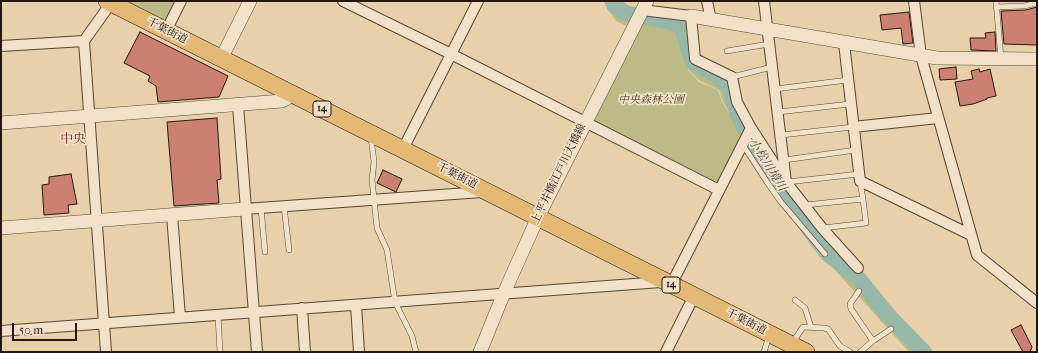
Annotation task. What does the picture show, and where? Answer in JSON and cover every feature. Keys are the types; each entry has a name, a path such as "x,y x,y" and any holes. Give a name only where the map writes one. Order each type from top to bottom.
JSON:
{"highway":[{"name":"千葉街道","path":"109,2 798,348"}],"street":[{"path":"166,31 181,1"},
{"path":"221,58 250,1"},
{"path":"343,1 719,190"},
{"path":"403,149 478,1"},
{"path":"707,1 711,20"},
{"path":"764,1 786,182"},
{"path":"914,1 921,56 977,255 1037,303"},
{"path":"106,352 84,40 109,2"},
{"path":"642,11 690,16 945,59 1037,58"},
{"name":"上平井橋江戸川大橋線","path":"480,352 504,293 538,217 642,11"},
{"path":"690,16 695,59 732,77 746,136 786,182 822,228 858,268"},
{"path":"1,46 84,40"},
{"path":"844,43 850,104 860,178 971,235"},
{"path":"1,123 282,101 286,99 289,93"},
{"path":"238,105 257,352"},
{"path":"853,127 938,118"},
{"path":"1,330 504,293 667,283 719,190 746,136"},
{"path":"1,228 488,191"},
{"path":"172,215 180,317"},
{"path":"666,352 694,296"},
{"path":"356,305 359,352"},
{"path":"302,308 305,352"}],"lane":[{"path":"1001,59 996,4 1024,6 1037,3"},
{"path":"727,51 769,44"},
{"path":"732,77 772,67"},
{"path":"775,89 848,80"},
{"path":"778,112 850,104"},
{"path":"781,135 853,127"},
{"path":"370,133 374,157 372,180 378,228 387,250 396,302 412,336 416,352"},
{"path":"746,136 766,182 825,254"},
{"path":"784,160 856,150"},
{"path":"786,182 860,178 866,223 822,228"},
{"path":"804,206 863,199"},
{"path":"284,206 288,250"},
{"path":"261,208 265,252"},
{"path":"858,291 850,304 851,309 873,341"},
{"path":"795,300 805,308 811,327"},
{"path":"218,314 220,352"},
{"path":"798,348 803,327 811,327 828,329 840,346 850,352"},
{"path":"860,352 891,329"},
{"path":"764,352 770,334"}],"green space":[{"path":"115,1 178,1 166,27"},
{"name":"中央森林公園","path":"603,1 619,1 620,5 637,12 689,18 694,60 731,78 750,128 744,136 723,102 719,90 700,81 689,70 678,39 688,70 699,82 718,90 722,102 744,137 718,186 588,122 633,29 616,21"},
{"path":"751,131 835,249 868,282 890,310 932,352 909,352 842,278 781,206 744,144"}],"building":[{"path":"1037,7 1037,45 1004,44 1001,11 1026,10"},
{"path":"909,12 913,43 903,44 901,28 882,30 880,15"},
{"path":"140,32 228,76 219,97 158,102 156,86 148,81 150,76 124,63"},
{"path":"995,32 996,51 971,50 970,38 986,38 985,33"},
{"path":"956,67 957,79 940,80 939,69"},
{"path":"979,69 980,72 990,69 996,96 973,104 960,106 955,82 973,79 971,71"},
{"path":"217,118 221,179 217,180 219,203 174,206 167,122"},
{"path":"383,170 402,179 396,192 377,183"},
{"path":"71,174 77,204 68,205 69,213 44,215 42,185 49,184 49,177"},
{"path":"1021,325 1032,347 1030,352 1023,352 1011,330"}],"waterway":[{"name":"小松川境川","path":"613,1 614,5 625,13 672,22 682,28 693,63 716,75 730,88 737,112 747,134 789,202 827,253 858,278 888,315 924,352"}],"district":[{"name":"中央","path":"73,140"}]}
